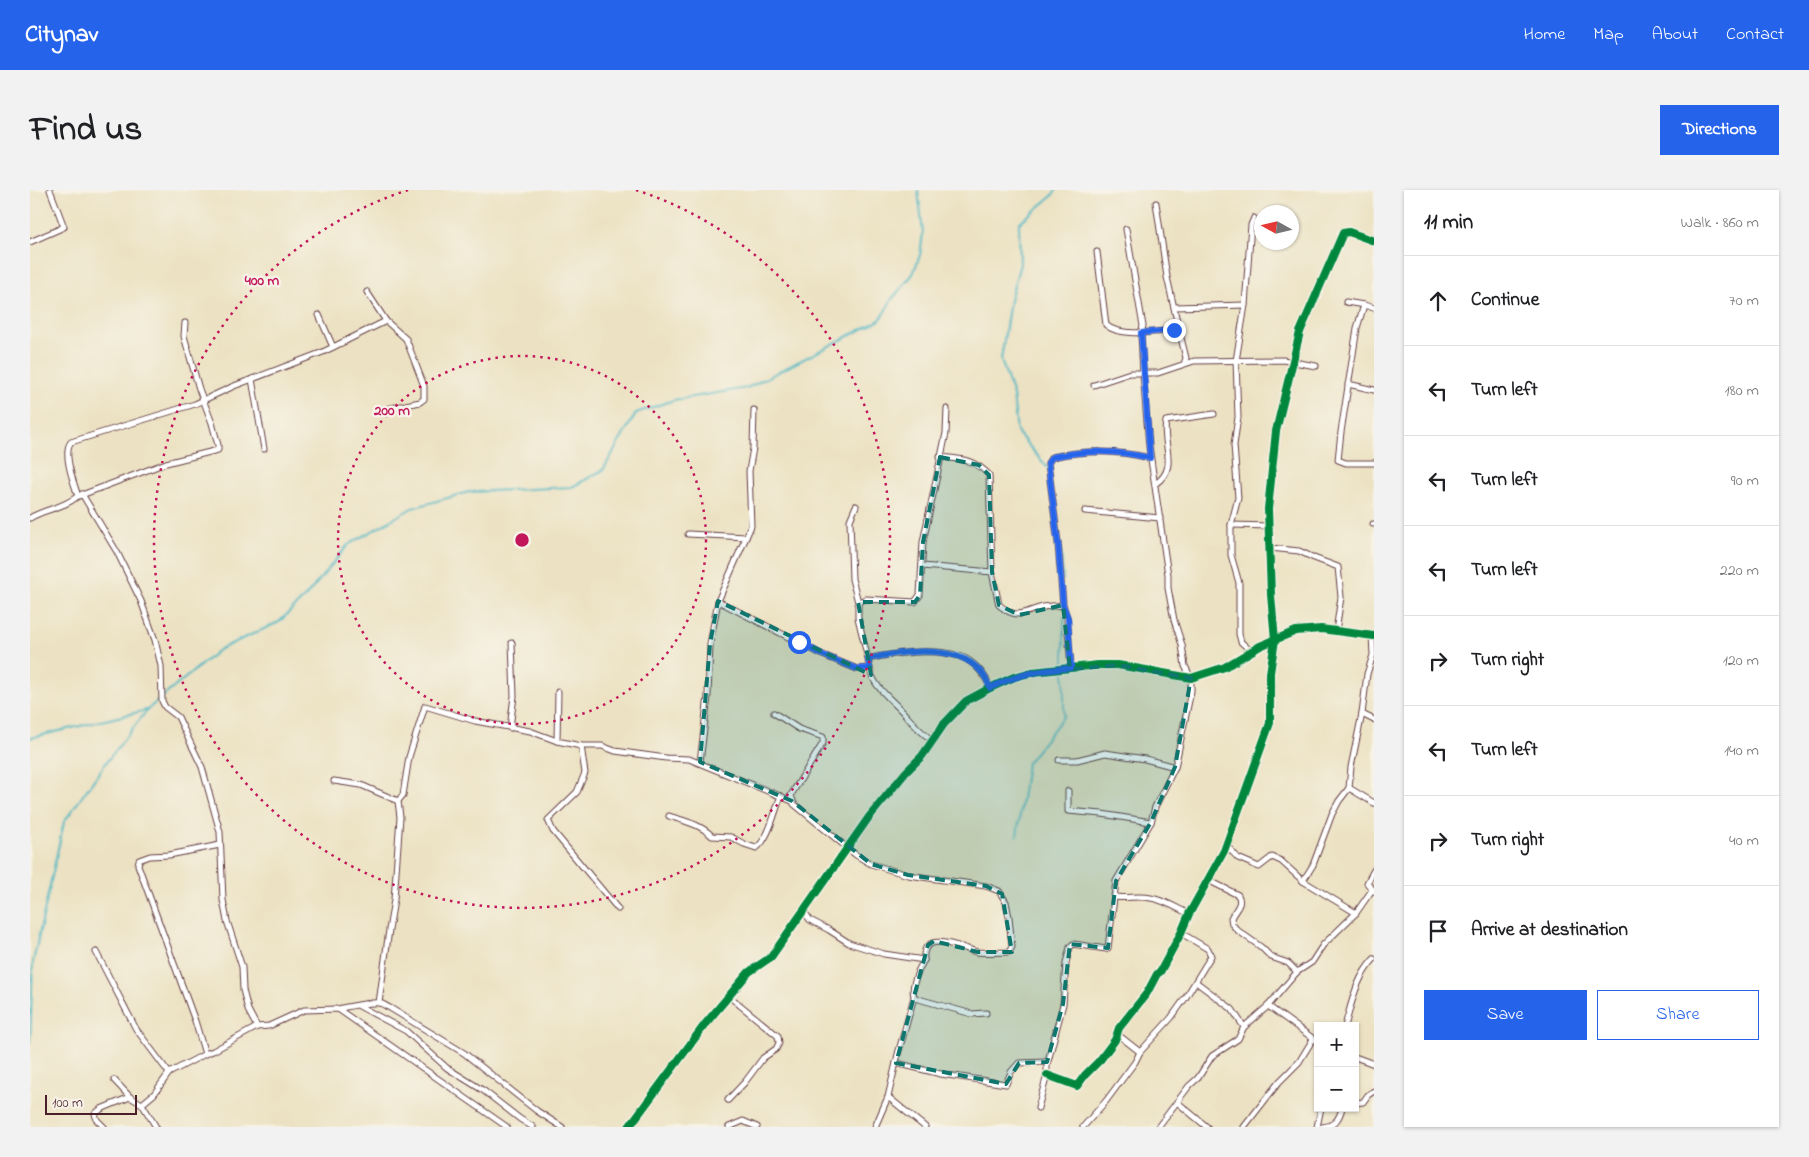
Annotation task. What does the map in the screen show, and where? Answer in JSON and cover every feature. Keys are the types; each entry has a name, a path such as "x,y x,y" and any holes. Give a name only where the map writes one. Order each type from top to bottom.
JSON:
{"street":[{"path":"30,242 64,226 50,190"},
{"path":"1156,203 1167,277 1186,358 1184,364"},
{"path":"1251,651 1241,642 1239,634 1239,583 1231,555 1231,525 1238,498 1234,445 1238,417 1236,361 1245,305 1251,225 1254,218"},
{"path":"1038,1108 1047,1075 1047,1062 1063,1004 1066,963 1070,947 1075,944 1108,949 1116,881 1151,822 1155,807 1175,767 1191,691 1190,678 1174,620 1168,588 1160,518 1150,458 1143,373 1142,326 1126,229"},
{"path":"1047,1075 1076,1086 1100,1060 1115,1040 1119,1028 1147,993 1160,972 1226,845 1270,722 1270,673 1275,640 1268,509 1278,421 1300,332 1343,233 1349,232 1374,241"},
{"path":"1097,252 1106,325 1113,330 1141,333 1179,330"},
{"path":"367,292 386,321 406,339 424,386 424,399 420,402 378,411"},
{"path":"1346,302 1374,308"},
{"path":"1175,307 1245,305"},
{"path":"1364,305 1356,328 1338,460 1346,463 1374,463"},
{"path":"319,315 333,347"},
{"path":"257,1027 248,1010 242,990 242,967 227,921 223,900 220,832 202,767 178,717 162,701 161,666 141,601 117,552 80,495 71,473 67,450 71,442 164,415 333,347 386,321"},
{"path":"30,518 68,504 80,495 166,463 218,450 212,423 202,400 184,336 185,323"},
{"path":"1094,385 1130,373 1158,373 1194,361 1283,360 1316,366"},
{"path":"252,379 264,449"},
{"path":"1348,384 1374,390"},
{"path":"858,602 866,599 915,602 920,595 923,542 946,433 947,409"},
{"path":"700,762 708,696 710,644 718,601 751,526 749,471 753,448 754,410"},
{"path":"1155,484 1163,479 1168,471 1166,421 1214,414"},
{"path":"1071,668 1068,618 1063,605 1058,543 1048,463 1052,457 1098,451 1124,452 1150,458"},
{"path":"940,457 958,459 979,465 989,475 992,572 999,605 1009,613 1020,615 1045,606 1063,605"},
{"path":"856,506 850,520 852,579 858,602 858,618 873,679 882,693 923,734 932,740"},
{"path":"1085,511 1160,518"},
{"path":"1231,525 1270,526"},
{"path":"688,534 746,537"},
{"path":"1270,548 1299,551 1338,567 1341,597 1336,631"},
{"path":"922,566 992,572"},
{"path":"718,601 823,655 857,669 870,668"},
{"path":"629,1127 695,1038 750,972 771,957 847,847 899,780 922,756 932,740 954,713 966,701 1014,676 1098,665 1118,666 1190,678 1226,667 1251,651 1296,631 1336,631 1373,636 1373,655 1351,767 1349,788 1332,814 1313,865 1303,881"},
{"path":"510,728 514,696 512,643"},
{"path":"868,659 904,652 940,653 960,656 968,660 987,678 990,688"},
{"path":"556,741 558,692"},
{"path":"398,800 403,795 410,756 425,706 475,721 530,731 556,741 581,746 602,746 615,751 689,759 700,762 792,801 864,860 884,869 908,875 986,886 999,891 1006,902 1012,934 1012,948 1009,952 978,952 954,944 934,941 924,950 924,960 912,991 914,997 888,1097 874,1127"},
{"path":"774,713 799,729 823,737 823,744 791,795 792,801"},
{"path":"1362,714 1374,720"},
{"path":"581,746 585,773 577,792 548,820 553,832 618,909"},
{"path":"1060,760 1078,760 1105,753 1146,759 1175,767"},
{"path":"334,781 361,785 398,800"},
{"path":"1349,788 1374,803"},
{"path":"1068,791 1068,811 1151,822"},
{"path":"668,816 695,824 705,829 712,836 731,837 756,848 760,846 771,827 781,796"},
{"path":"379,1003 394,900 400,817 398,800"},
{"path":"205,1054 195,1021 138,865 139,860 147,856 169,855 220,845"},
{"path":"1226,845 1238,858 1259,867 1272,857 1281,861 1303,881 1356,912"},
{"path":"1158,1127 1189,1086 1198,1078 1212,1056 1238,1039 1244,1027 1268,1006 1297,972 1312,962 1323,945 1356,912 1373,891 1367,883 1374,870"},
{"path":"1208,880 1238,894 1241,901 1240,905 1231,918 1232,924 1237,930 1261,947 1271,957 1288,963 1297,972"},
{"path":"1115,897 1125,899 1136,896 1152,898 1189,914"},
{"path":"803,910 810,920 848,943 884,954 924,960"},
{"path":"1084,1127 1106,1102 1140,1052 1171,1018 1211,956 1210,952 1198,942 1181,933"},
{"path":"96,952 136,1029 169,1073"},
{"path":"1346,1022 1357,984 1363,972 1374,959"},
{"path":"1196,982 1232,1009 1244,1027"},
{"path":"728,1100 745,1082 763,1058 776,1049 779,1043 778,1036 774,1032 730,997"},
{"path":"914,997 932,1004 972,1014 986,1013"},
{"path":"142,1104 154,1094 169,1073 257,1027 269,1026 304,1010 338,1009 379,1003 457,1048 480,1064 537,1111 562,1127"},
{"path":"359,1006 406,1031 447,1068 484,1090 533,1127"},
{"path":"1268,1006 1314,1040"},
{"path":"338,1009 507,1127"},
{"path":"1117,1034 1140,1052"},
{"path":"1244,1127 1279,1082 1299,1062 1314,1042"},
{"path":"1359,1058 1374,1064"},
{"path":"896,1063 941,1074 1006,1084 1011,1072 1018,1063 1047,1062"},
{"path":"114,1080 130,1098 142,1104 156,1127"},
{"path":"1359,1102 1363,1102 1374,1091"},
{"path":"888,1097 925,1127"},
{"path":"104,1127 97,1120 95,1114 101,1109 130,1098"},
{"path":"1177,1102 1206,1127"},
{"path":"1317,1127 1320,1112"},
{"path":"1322,1127 1333,1125 1339,1118 1341,1112"},
{"path":"729,1127 743,1121 757,1127"}],"highlighted area":[{"path":"940,457 979,465 989,475 992,572 999,605 1019,615 1063,605 1070,669 1118,665 1191,678 1175,767 1151,822 1116,881 1108,948 1070,944 1063,1004 1047,1062 1019,1063 1006,1084 896,1063 928,945 934,941 978,952 1012,952 1002,894 986,886 908,875 871,864 792,801 700,762 710,644 718,601 871,675 858,602 915,602 920,595 923,542"}],"waterway":[{"path":"30,1043 33,962 64,822 108,760 148,709 220,649 279,622 306,596 348,545 412,508 469,492 572,487 603,470 636,413 674,400 747,388 880,320 892,299 913,274 920,255 923,233 918,190"},
{"path":"1047,467 1017,432 1013,395 1001,360 1010,300 1020,264 1019,223 1051,197 1056,190"},
{"path":"1061,550 1063,580"},
{"path":"1017,836 1027,763 1064,716 1064,617"},
{"path":"30,738 147,710"}],"cycle path":[{"path":"1047,1075 1077,1086 1100,1060 1115,1040 1119,1028 1147,993 1160,972 1224,851 1270,723 1270,673 1275,640 1271,595 1268,509 1276,431 1300,332 1343,233 1349,232 1374,241"},
{"path":"629,1127 706,1023 749,972 771,957 869,817 906,772 922,756 944,724 966,701 1014,677 1033,672 1098,665 1118,665 1191,678 1225,667 1260,646 1296,631 1321,629 1374,636"}],"route":[{"path":"799,642 823,655 857,669 870,668 868,659 880,655 904,652 940,653 960,656 968,660 987,678 990,688 1014,676 1053,669 1071,668 1068,618 1063,605 1058,543 1048,463 1052,457 1071,453 1098,451 1124,452 1150,458 1141,333 1174,330"}]}
